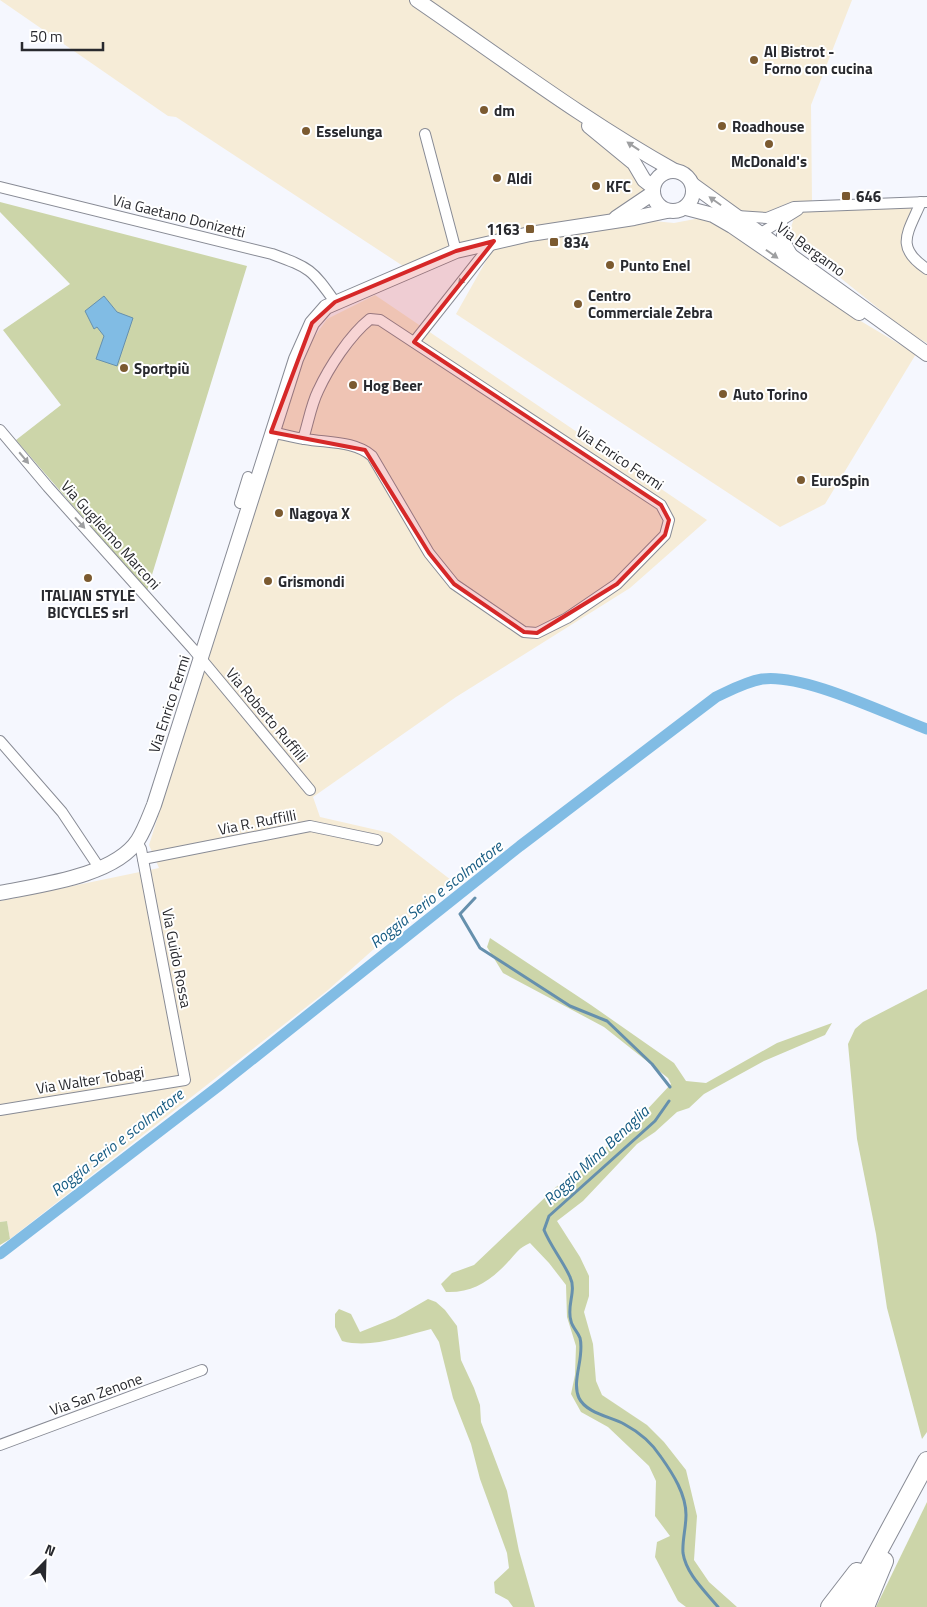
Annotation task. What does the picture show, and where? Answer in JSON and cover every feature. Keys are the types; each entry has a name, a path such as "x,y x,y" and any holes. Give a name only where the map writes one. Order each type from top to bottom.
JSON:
{"highway":[{"path":"848,1607 927,1462"},
{"path":"865,1607 927,1462"},
{"path":"830,1607 889,1530"}],"street":[{"path":"417,0 558,98 642,152 675,171 684,174 693,185 693,194 686,208 674,212 667,211 659,205 653,190 644,180 634,163 558,98"},
{"path":"425,134 456,251"},
{"path":"653,190 660,176 666,172 675,171"},
{"name":"Via Bergamo","path":"693,185 735,221 842,303 909,342"},
{"name":"Via Gaetano Donizetti","path":"0,187 272,254 302,265 317,275 336,302"},
{"name":"Via Enrico Fermi","path":"614,220 653,190"},
{"path":"735,221 767,218 794,207 924,202 906,244 908,252 927,269"},
{"path":"761,233 805,207"},
{"name":"Via Bergamo","path":"686,208 735,221 761,233 927,354"},
{"name":"Via Enrico Fermi","path":"0,893 82,875 118,858 137,842 154,805 271,432 296,359 312,323 326,307 456,251 494,241 667,211"},
{"path":"782,220 782,236 794,256"},
{"path":"414,342 494,241"},
{"name":"Via Enrico Fermi","path":"271,432 303,439 357,446 372,456 429,553 454,584 524,632 537,633 567,618 616,584 665,535 669,520 661,504 380,320 370,319 358,328 317,391 303,439"},
{"name":"Via Guglielmo Marconi","path":"0,430 201,658"},
{"path":"240,503 248,477"},
{"name":"Via Roberto Ruffilli","path":"201,658 310,790"},
{"path":"0,740 62,812 100,868"},
{"name":"Via R. Ruffilli","path":"143,859 310,826 377,840"},
{"name":"Via Guido Rossa","path":"137,842 143,859 184,1080"},
{"name":"Via Walter Tobagi","path":"0,1110 184,1080"},
{"name":"Via San Zenone","path":"0,1445 202,1370"}],"highlighted area":[{"path":"494,241 414,342 661,505 669,520 665,535 617,584 537,633 524,632 454,584 429,553 365,450 271,432 312,323 335,302 456,251"}],"shaded area":[{"path":"0,0 413,0 556,100 594,134 632,164 646,187 646,193 613,218 467,242 428,255 403,266 176,117 168,116"},
{"path":"425,0 852,0 811,105 812,202 791,202 764,213 736,210 698,183 691,173 644,148"},
{"path":"915,206 903,242 903,253 927,272 927,343 909,333 802,247 789,234 794,218 804,210"},
{"path":"695,219 709,219 859,320 916,354 825,504 780,527 456,314 495,245 644,220 674,223"},
{"path":"375,295 707,520 630,588 456,697 313,797 320,817 390,833 451,880 328,990 10,1239 7,1221 0,1222 0,901 159,868 149,845 305,350 327,319"}],"green space":[{"name":"Sportpiù","path":"0,202 247,266 147,591 16,440 61,405 3,330 70,284 0,212"},
{"path":"490,938 674,1063 686,1081 706,1083 777,1043 832,1023 825,1035 764,1061 704,1094 689,1108 677,1112 655,1132 637,1144 583,1201 557,1221 580,1257 589,1276 589,1296 584,1312 593,1344 596,1381 602,1395 647,1425 664,1442 686,1470 697,1516 694,1560 709,1582 737,1607 686,1607 678,1601 655,1557 657,1542 670,1536 655,1516 656,1481 649,1466 608,1427 581,1412 571,1394 575,1375 576,1346 567,1317 566,1285 549,1263 530,1243 520,1249 494,1276 480,1285 464,1291 446,1292 441,1284 452,1273 474,1265 556,1187 578,1172 642,1115 671,1084 668,1078 604,1027 503,973 487,947"},
{"path":"927,989 927,1432 922,1439 887,1308 876,1234 857,1139 848,1044 855,1029 863,1022"},
{"path":"7,1221 10,1239 0,1245 0,1222"},
{"path":"428,1299 436,1302 445,1310 457,1326 461,1360 480,1405 481,1422 507,1491 519,1551 535,1607 513,1607 508,1600 495,1593 494,1582 509,1568 507,1553 480,1479 471,1444 453,1398 439,1342 431,1329 376,1343 353,1343 342,1341 335,1327 335,1314 339,1309 351,1314 360,1332 395,1318"},
{"path":"927,1502 927,1607 876,1607"}],"water":[{"path":"104,296 117,312 133,318 117,366 96,359 104,336 97,327 94,329 85,311"}],"waterway":[{"name":"Roggia Serio e scolmatore","path":"0,1254 220,1085 520,846 716,697 738,686 756,680 779,679 799,682 844,696 927,729"},
{"name":"Roggia Mina Benaglia","path":"475,898 460,914 480,948 570,1006 607,1021 652,1064 670,1087"},
{"name":"Roggia Mina Benaglia","path":"669,1101 655,1121 549,1216 544,1230 572,1282 570,1315 581,1345 576,1384 579,1398 582,1403 593,1411 624,1424 640,1434 654,1447 666,1464 684,1499 686,1520 683,1553 685,1561 697,1582 718,1607"}],"place":[{"name":"Al Bistrot - Forno con cucina","path":"754,60"},
{"name":"dm","path":"484,110"},
{"name":"Roadhouse","path":"722,126"},
{"name":"Esselunga","path":"306,131"},
{"name":"McDonald's","path":"769,144"},
{"name":"Aldi","path":"497,178"},
{"name":"KFC","path":"596,186"},
{"name":"646","path":"846,196"},
{"name":"1163","path":"530,229"},
{"name":"834","path":"554,242"},
{"name":"Punto Enel","path":"610,265"},
{"name":"Centro Commerciale Zebra","path":"578,304"},
{"name":"Sportpiù","path":"124,368"},
{"name":"Hog Beer","path":"353,385"},
{"name":"Auto Torino","path":"723,394"},
{"name":"EuroSpin","path":"801,480"},
{"name":"Nagoya X","path":"279,513"},
{"name":"ITALIAN STYLE BICYCLES srl","path":"88,578"},
{"name":"Grismondi","path":"268,581"}]}
